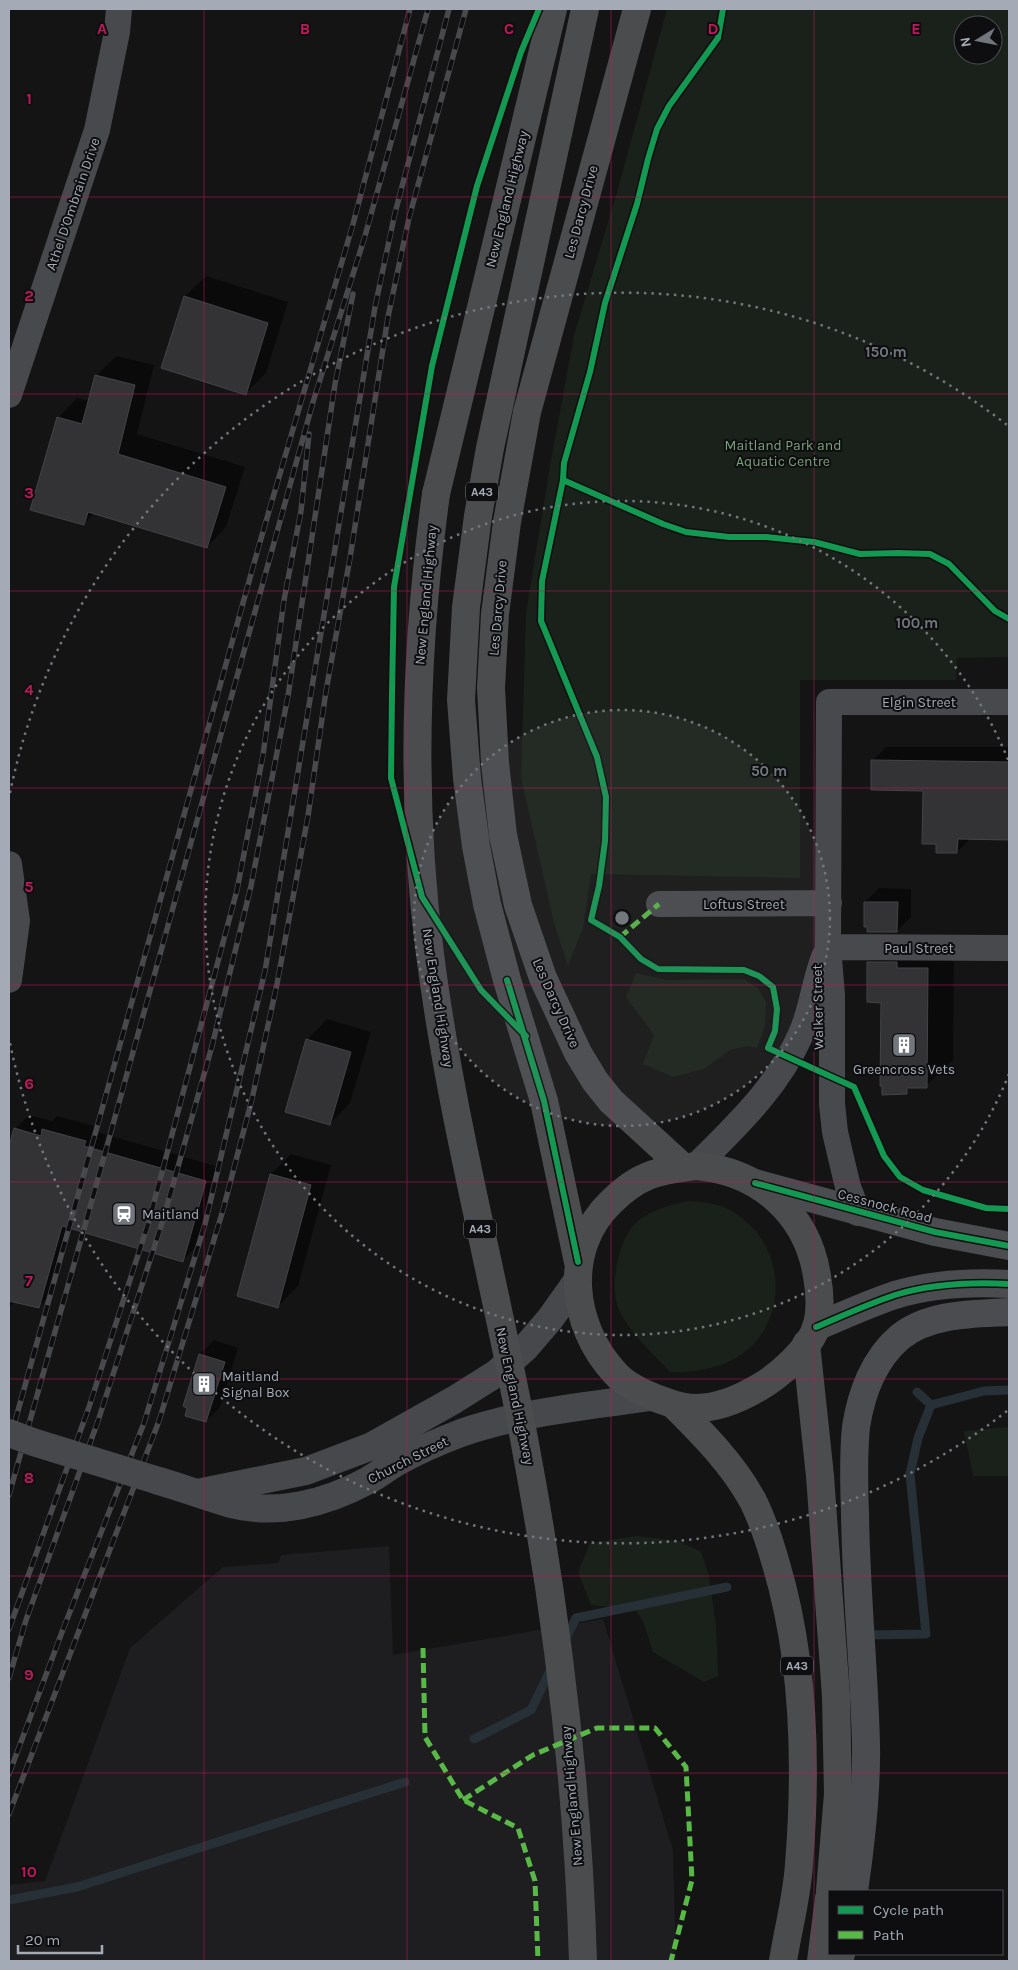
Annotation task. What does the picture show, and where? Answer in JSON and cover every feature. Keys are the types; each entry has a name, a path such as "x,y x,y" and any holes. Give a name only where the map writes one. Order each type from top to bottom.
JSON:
{"highway":[{"name":"New England Highway","path":"553,9 436,494 423,594 417,724 417,779 420,858 428,943 442,1033 468,1172 525,1441 552,1599 574,1800 583,1961"},
{"name":"A43","path":"578,1272 584,1240 593,1222 624,1190 648,1176 690,1166 711,1167 734,1173 755,1183 778,1200 798,1224 808,1242 815,1262 820,1307 811,1336 789,1365 770,1381 744,1396 719,1406 697,1408 662,1401 633,1388 615,1374 597,1350 585,1324 578,1272 544,1101 507,980 487,904 476,846 467,778 461,700 466,607 478,516 490,448 585,9"},
{"name":"Les Darcy Drive","path":"638,9 527,412 507,522 495,614 491,688 495,763 503,835 518,905 543,978 578,1053 600,1087 611,1101 690,1166"},
{"name":"A43","path":"811,1336 836,1696 838,1794 830,1890"},
{"name":"A43","path":"662,1401 719,1453 734,1472 753,1501 768,1536 782,1583 793,1636 800,1697 803,1778 799,1866 783,1961"},
{"path":"821,1961 828,1906"}],"main road":[{"name":"Cessnock Road","path":"755,1183 858,1213 935,1232 1009,1246"},
{"name":"Church Street","path":"197,1493 306,1471 380,1441 454,1400 497,1373 526,1347 544,1326 578,1272"},
{"path":"811,1336 865,1305 897,1295 942,1286 986,1283 1009,1284"},
{"path":"854,1890 863,1808 866,1748 855,1546 854,1473 856,1427 862,1402 870,1377 884,1355 900,1337 923,1324 948,1318 972,1314 1009,1312"},
{"name":"Church Street","path":"17,1437 232,1504 256,1508 280,1508 308,1504 345,1492 398,1462 462,1433 541,1412 662,1401"}],"street":[{"name":"Athel D'Ombrain Drive","path":"9,395 98,130 117,32 119,9"},
{"name":"Walker Street","path":"830,702 828,947 832,995 831,1078 835,1132 848,1187 858,1213"},
{"name":"Elgin Street","path":"830,702 1009,702"},
{"path":"9,865 17,921 9,980"},
{"name":"Loftus Street","path":"659,904 829,903"},
{"name":"Walker Street","path":"690,1166 762,1098 788,1058 801,1034 817,974 828,947"},
{"name":"Paul Street","path":"828,947 1009,948"}],"shaded area":[{"path":"389,1546 393,1655 603,1619 673,1850 676,1961 9,1961 9,1885 45,1881 130,1648 223,1567 278,1563 281,1555"}],"green space":[{"name":"Maitland Park and Aquatic Centre","path":"667,9 1009,9 1009,657 957,658 956,680 800,680 800,878 591,874 583,928 568,966 554,923 521,778 526,613 574,336 618,189"},
{"path":"636,973 666,980 744,979 758,988 766,1002 765,1026 757,1048 748,1046 730,1050 704,1069 673,1077 643,1064 654,1035 626,997"},
{"path":"688,1201 719,1205 738,1215 750,1225 762,1240 771,1257 775,1276 775,1295 772,1313 764,1331 752,1346 736,1358 704,1370 670,1372 623,1318 616,1300 615,1276 617,1262 625,1238 631,1228 638,1221 656,1210"},
{"path":"1009,1427 1009,1476 973,1476 964,1431"},
{"path":"637,1536 679,1541 701,1552 709,1576 716,1626 718,1676 704,1682 653,1652 643,1621 631,1604 608,1607 591,1605 578,1572 590,1543"}],"building":[{"path":"184,296 268,323 246,395 161,368"},
{"path":"95,375 135,385 118,454 226,487 207,548 88,512 84,525 30,510 57,417 82,424"},
{"path":"871,760 1009,762 1009,840 958,839 957,853 936,853 936,844 922,844 923,791 871,790"},
{"path":"864,902 898,902 897,932 867,932 867,927 864,927"},
{"name":"Greencross Vets","path":"867,962 897,962 897,968 928,968 927,1088 907,1088 907,1094 882,1095 882,1086 880,1086 881,1003 867,1002"},
{"path":"306,1039 351,1052 330,1125 285,1112"},
{"path":"14,1128 41,1136 42,1129 86,1141 84,1146 206,1181 183,1262 62,1226 39,1308 9,1301 9,1146"},
{"path":"270,1174 311,1185 278,1308 237,1296"},
{"name":"Maitland Signal Box","path":"199,1354 225,1362 206,1422 185,1416 187,1408 183,1406"}],"waterway":[{"path":"917,1392 931,1405 984,1391 1009,1390"},
{"path":"869,1635 926,1634 910,1474 918,1438 931,1405"},
{"path":"564,1642 576,1618 727,1587"},
{"path":"474,1739 531,1710 552,1667"},
{"path":"9,1900 77,1887 405,1782"}],"railway":[{"path":"9,1443 260,542 353,224 410,9"},
{"path":"9,1495 313,402 365,236 428,9"},
{"path":"9,1774 62,1632 144,1423 205,1224 265,971 375,307 395,213 449,9"},
{"path":"9,1814 159,1421 223,1210 252,1099 277,984 308,816 326,691 350,558 388,317 409,218 466,9"},
{"path":"9,1678 26,1620 98,1421 163,1220 212,1046 251,886 288,696 335,384 353,294"},
{"path":"9,1629 89,1407 149,1221 237,890 263,755 284,600 301,511 309,434"}],"marked path":[{"path":"620,937 659,904"},
{"path":"423,1648 425,1737 463,1800 518,1828 535,1881 538,1961"},
{"path":"463,1800 533,1755 597,1728 655,1728 686,1767 692,1880 671,1961"}],"cycle path":[{"path":"526,1036 481,990 422,897 391,778 392,694 394,587 432,366 477,186 521,52 539,9"},
{"path":"723,9 718,38 669,106 657,129 637,204 605,303 590,372 564,463 563,480 663,524 686,532 729,537 766,537 814,542 860,554 930,554 949,564 995,611 1009,619"},
{"path":"563,480 542,581 541,621 597,757 606,797 605,841 599,886 591,920 620,937 641,959 658,969 744,970 759,976 773,987 777,1009 775,1031 768,1048 854,1087 884,1156 900,1177 923,1190 986,1208 1009,1209"},
{"path":"507,980 544,1101 578,1262"},
{"path":"755,1183 935,1232 1009,1246"},
{"path":"816,1327 875,1302 909,1291 952,1285 1009,1284"}],"place":[{"name":"Greencross Vets","path":"904,1045"},
{"name":"Maitland","path":"124,1214"},
{"name":"Maitland Signal Box","path":"204,1384"}]}
